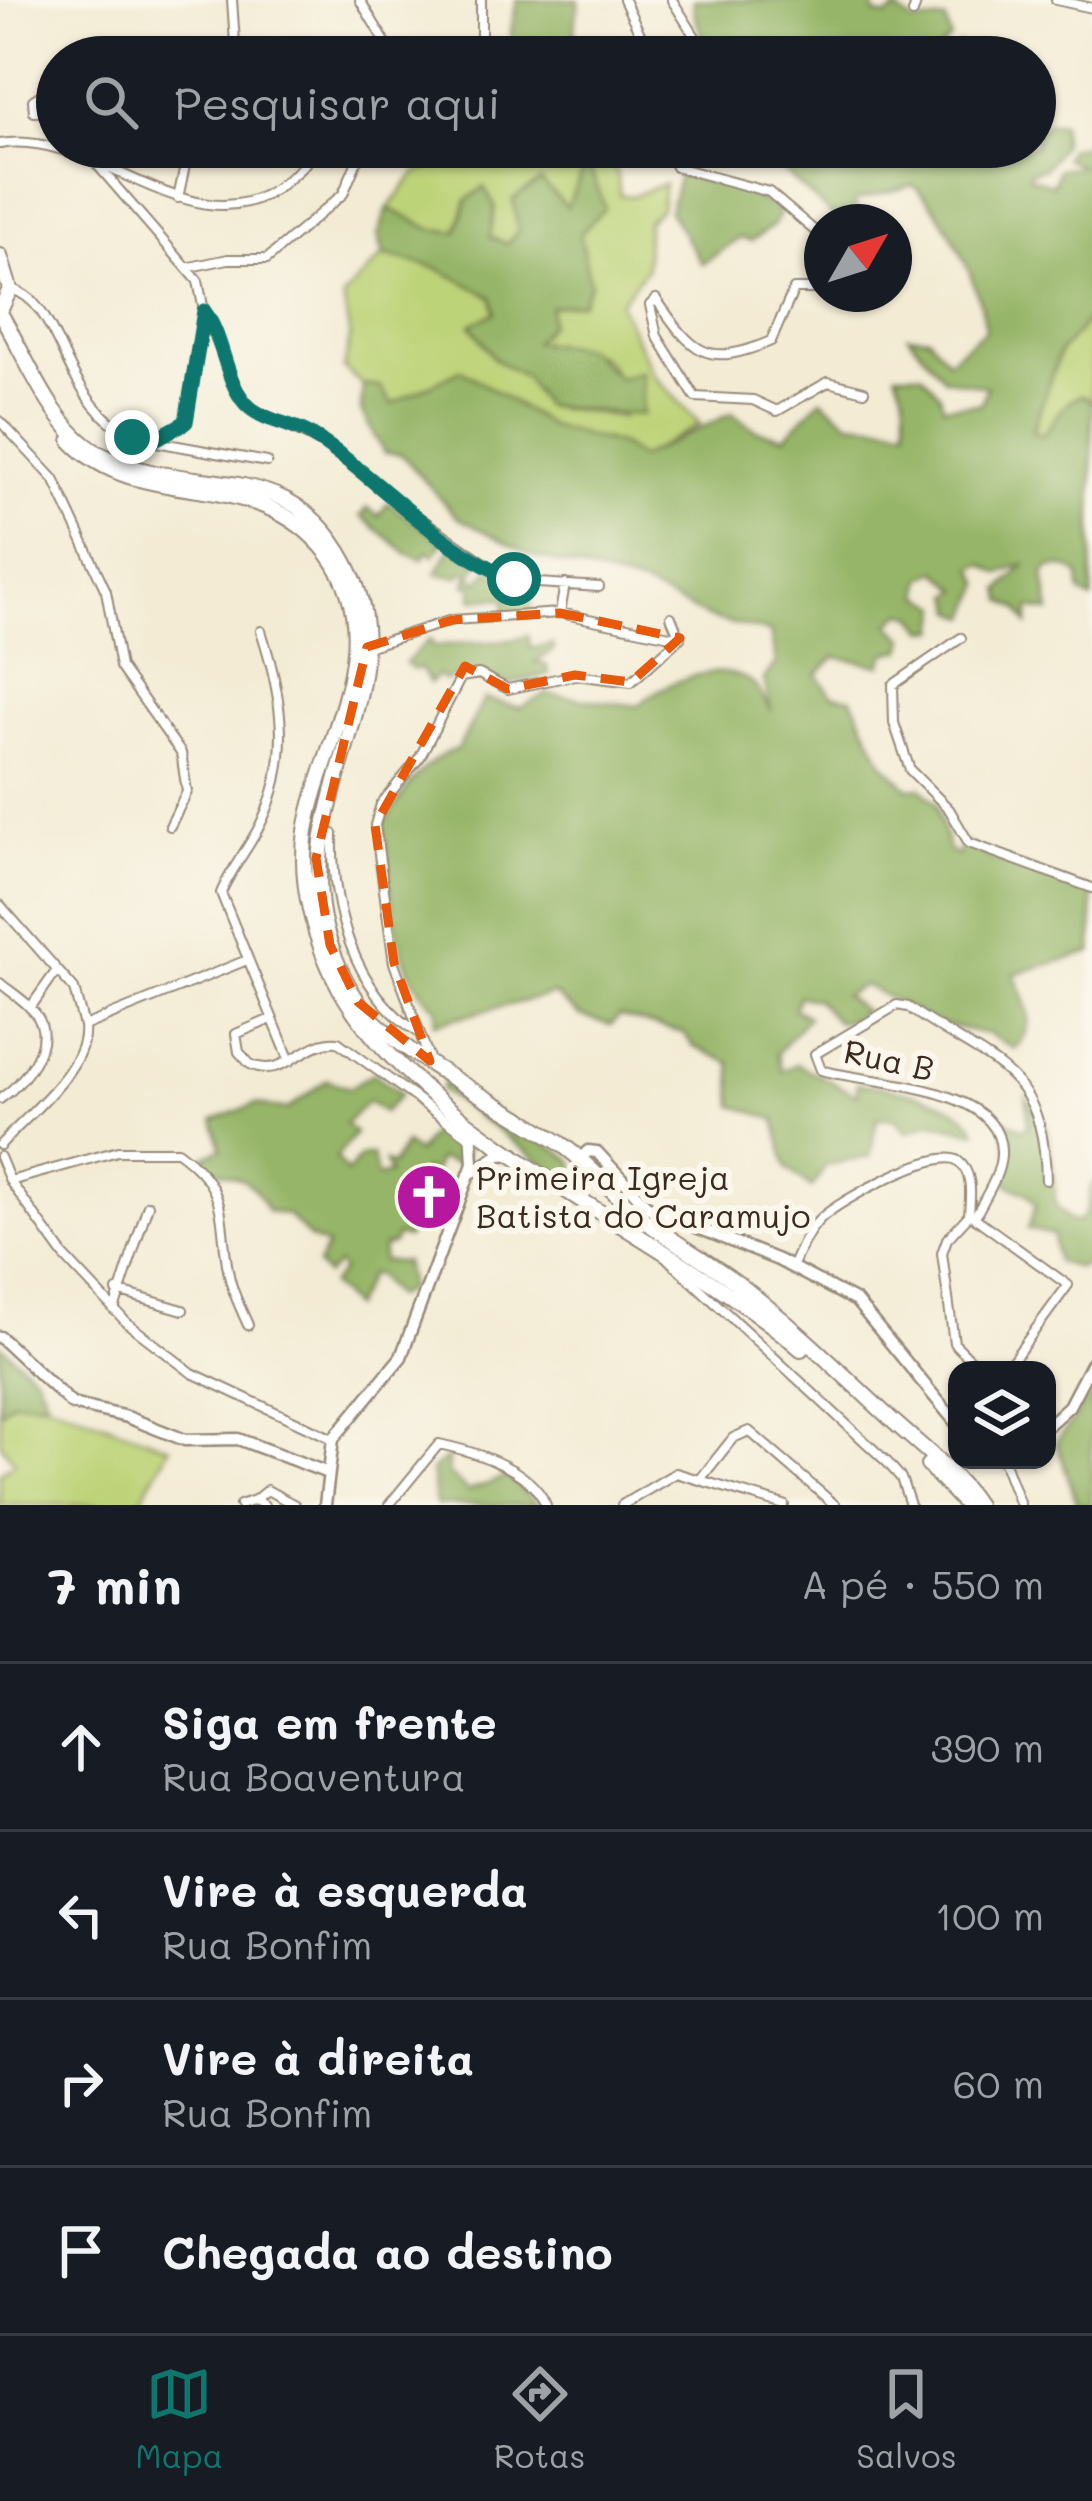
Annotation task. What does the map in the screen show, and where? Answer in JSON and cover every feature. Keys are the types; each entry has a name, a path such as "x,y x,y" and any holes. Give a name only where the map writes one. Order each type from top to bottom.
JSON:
{"highway":[{"path":"0,256 10,289 0,312 6,335 55,422 88,459 129,478 226,492 281,511 303,526 338,569 349,597 354,671 306,831 313,921 325,959 358,1019 406,1073 470,1122 772,1324 910,1447 966,1505"},
{"path":"6,335 62,417 94,451 136,467 242,483 299,509 324,532 353,578 367,646 324,811 317,888 330,945 358,1002 383,1029 580,1159 619,1197 785,1322 944,1467 977,1505"},
{"path":"440,1099 439,1079 452,1074"},
{"path":"565,1188 580,1180 580,1159"},
{"path":"619,1197 642,1204"}],"street":[{"path":"232,0 235,36"},
{"path":"360,0 381,36"},
{"path":"481,0 481,36"},
{"path":"624,0 641,36"},
{"path":"672,0 695,36"},
{"path":"913,13 917,0"},
{"path":"1056,0 1092,8"},
{"path":"0,144 36,141"},
{"path":"100,168 190,266 237,390 252,409 331,447 401,505 502,575 599,587"},
{"path":"110,168 178,199 201,204 260,200 300,168"},
{"path":"178,199 185,168"},
{"path":"190,266 228,259 267,260 343,194 354,168"},
{"path":"680,168 769,192 804,222"},
{"path":"10,289 22,292 45,312 56,346 102,416 120,431 267,462"},
{"path":"804,289 794,289 771,341 712,356 696,351 681,336 656,299 650,305 657,336 694,397 753,400 777,411 828,382 864,392"},
{"path":"152,441 179,429 190,415 204,311"},
{"path":"0,421 28,446 60,492 106,590 120,667 181,753 187,792 170,826"},
{"path":"560,613 565,584"},
{"path":"367,646 452,620 560,613 680,638"},
{"path":"671,617 680,638"},
{"path":"261,631 279,695 280,774 266,813 221,893 290,1061"},
{"path":"430,1061 387,932 375,825 381,804 433,736 455,682 471,674 508,688 575,675 631,682 680,638"},
{"path":"961,638 892,685 894,723 910,770 949,809 969,843 1089,885"},
{"path":"333,834 335,897 345,931 389,1010 419,1033"},
{"path":"0,905 74,989 84,1026 83,1046 70,1066 0,1145"},
{"path":"84,1026 247,960"},
{"path":"30,1008 58,970"},
{"path":"0,982 41,1022 32,1067 22,1084 0,1099"},
{"name":"Rua B","path":"972,1215 1000,1161 997,1134 990,1124 930,1090 821,1070 815,1054 897,1005 908,1007 1015,1078 1042,1118 1046,1180"},
{"path":"271,1019 236,1034 239,1052 259,1069 290,1061 324,1041 338,1042 474,1140"},
{"path":"325,1505 333,1439 401,1357 466,1179 474,1140 470,1122"},
{"path":"10,1181 118,1151 177,1151 203,1175 222,1209 230,1283 248,1325"},
{"path":"580,1159 588,1151 597,1152 642,1204 792,1267 856,1301 948,1413"},
{"path":"466,1179 489,1160 515,1154"},
{"path":"0,1156 10,1181 64,1256 113,1312 192,1373 333,1439"},
{"path":"792,1267 825,1214 932,1158 946,1156 962,1163 972,1215 1068,1285 1010,1361"},
{"path":"113,1312 148,1204"},
{"path":"972,1215 946,1239 942,1252 954,1343 972,1361"},
{"path":"662,1247 680,1276 887,1462 902,1478 910,1505"},
{"path":"117,1291 183,1310"},
{"path":"0,1337 72,1404 127,1417 185,1440 238,1439 328,1473"},
{"path":"1056,1418 1069,1406 1092,1362"},
{"path":"702,1477 734,1438 749,1431 835,1505"},
{"path":"389,1505 424,1457 444,1444 532,1481 546,1505"},
{"path":"1006,1469 1020,1505"},
{"path":"622,1505 669,1475 702,1477 784,1505"},
{"path":"241,1505 259,1502 260,1490 295,1505"}],"highlighted area":[{"path":"560,613 680,638 631,682 575,675 508,689 465,666 375,825 394,963 430,1061 358,1002 330,945 316,858 367,647 452,620"}],"green space":[{"path":"517,0 579,0 577,36 512,36"},
{"path":"693,0 873,0 875,14 887,17 897,10 914,23 946,20 950,36 704,36"},
{"path":"1056,123 1061,123 1062,144 1056,152"},
{"path":"1085,145 1092,151 1092,316 1060,351 1032,432 1043,435 1066,404 1082,395 1092,401 1092,600 1080,593 1079,574 1050,567 1044,575 1050,612 1030,608 1028,624 1019,609 1004,601 1001,590 1027,563 1000,574 983,564 974,568 982,584 969,617 956,611 952,595 960,590 938,571 923,578 921,595 941,606 937,630 925,630 914,615 902,613 890,624 906,639 903,650 886,653 881,665 835,657 817,675 832,695 852,698 883,763 908,788 920,787 936,803 949,851 959,856 960,844 966,843 989,857 1092,892 1092,952 1014,974 1028,1022 1015,1049 988,1034 936,1023 864,985 844,995 864,1011 852,1020 837,1022 816,999 799,996 794,1009 808,1017 777,1053 782,1071 797,1064 857,1095 857,1083 925,1097 958,1111 977,1132 930,1122 907,1132 894,1118 877,1118 870,1157 826,1165 812,1188 787,1168 775,1119 734,1106 731,1063 693,1046 684,1033 619,1016 611,1025 580,1016 554,994 435,1023 437,1008 409,971 401,948 383,826 424,769 458,749 484,699 521,708 546,694 638,706 689,677 720,673 752,683 771,711 764,679 776,662 770,632 712,619 643,586 533,556 457,517 401,454 384,453 361,411 363,385 380,387 392,404 461,370 550,426 621,445 639,458 732,413 756,430 785,437 821,399 850,422 907,427 905,395 896,373 921,373 940,394 943,406 981,404 987,387 944,378 908,335 928,337 948,360 985,330 960,252 925,197 913,185 855,204 820,204 783,171 1045,168 1030,172 1029,177 1053,185 1058,169 1080,166 1064,158 1068,149"},
{"path":"584,168 590,168 605,208 580,234 590,284 582,302 550,307 550,323 534,342 584,347 619,378 642,371 642,415 544,406 525,377 495,359 471,324 495,313 492,297 437,268 384,255 378,235 388,208 431,229 457,232 467,200 484,187 495,206 490,237 507,244 518,231 513,199 541,181 567,207"},
{"path":"585,168 567,208 518,231 507,244 489,237 495,206 467,200 457,232 431,229 388,208 423,170"},
{"path":"588,168 614,168 620,195 632,196 664,184 661,208 647,221 646,269 619,303 654,376 700,424 639,458 621,445 550,426 461,370 392,404 380,387 363,385 344,369 350,338 343,297 384,255 437,268 492,297 495,313 471,325 494,359 525,377 544,406 622,417 615,374 608,363 587,352 533,342 596,194"},
{"path":"679,174 746,191 780,211 774,225 751,241 740,238 702,264 669,211"},
{"path":"1092,316 1092,401 1081,395 1066,404 1043,436 1032,432 1060,351"},
{"path":"388,503 443,542 434,555 428,551 422,559 408,554 361,516 368,508 378,516"},
{"path":"452,546 479,564 471,576 479,582 489,570 532,586 531,615 505,616 505,598 473,599 473,586 466,585 469,573 464,571 459,577 436,574"},
{"path":"528,635 531,649 553,644 554,650 535,662 546,665 549,674 509,684 469,671 445,681 437,675 430,683 419,667 414,670 405,663 430,639 434,647"},
{"path":"373,1073 401,1094 384,1112 368,1101 345,1124 355,1133 336,1158 347,1173 360,1157 372,1155 377,1177 389,1174 385,1162 392,1165 405,1144 417,1153 437,1126 457,1133 466,1148 463,1165 438,1159 434,1172 423,1169 413,1199 418,1201 417,1229 408,1227 407,1238 396,1236 393,1244 383,1247 382,1261 404,1262 409,1288 394,1297 376,1275 369,1275 352,1307 330,1285 342,1271 338,1264 326,1275 317,1265 327,1246 309,1238 288,1215 267,1211 245,1181 208,1168 205,1156 221,1149 214,1120 256,1104 287,1110 327,1080 349,1088"},
{"path":"444,1081 573,1160 576,1173 565,1179 441,1090"},
{"path":"1027,1098 1048,1129 1056,1205 1070,1221 1079,1222 1087,1210 1092,1181 1092,1257 1079,1268 1056,1262 1053,1235 1028,1229 1036,1204 1027,1193 1009,1185 1004,1174 1011,1165 1002,1118 1022,1129 1028,1126"},
{"path":"0,1345 36,1376 47,1402 12,1401 0,1413"},
{"path":"1092,1395 1092,1505 1078,1505 1056,1442"},
{"path":"12,1401 47,1402 170,1447 138,1505 0,1505 0,1473 15,1462 0,1442 0,1413"},
{"path":"448,1457 448,1473 468,1491 507,1477 539,1505 436,1505 431,1471"}],"place":[{"name":"Primeira Igreja Batista do Caramujo","path":"429,1197"}],"route":[{"path":"132,437 152,441 179,429 190,415 204,311 214,324 237,390 252,409 305,430 434,530 514,579"}]}
